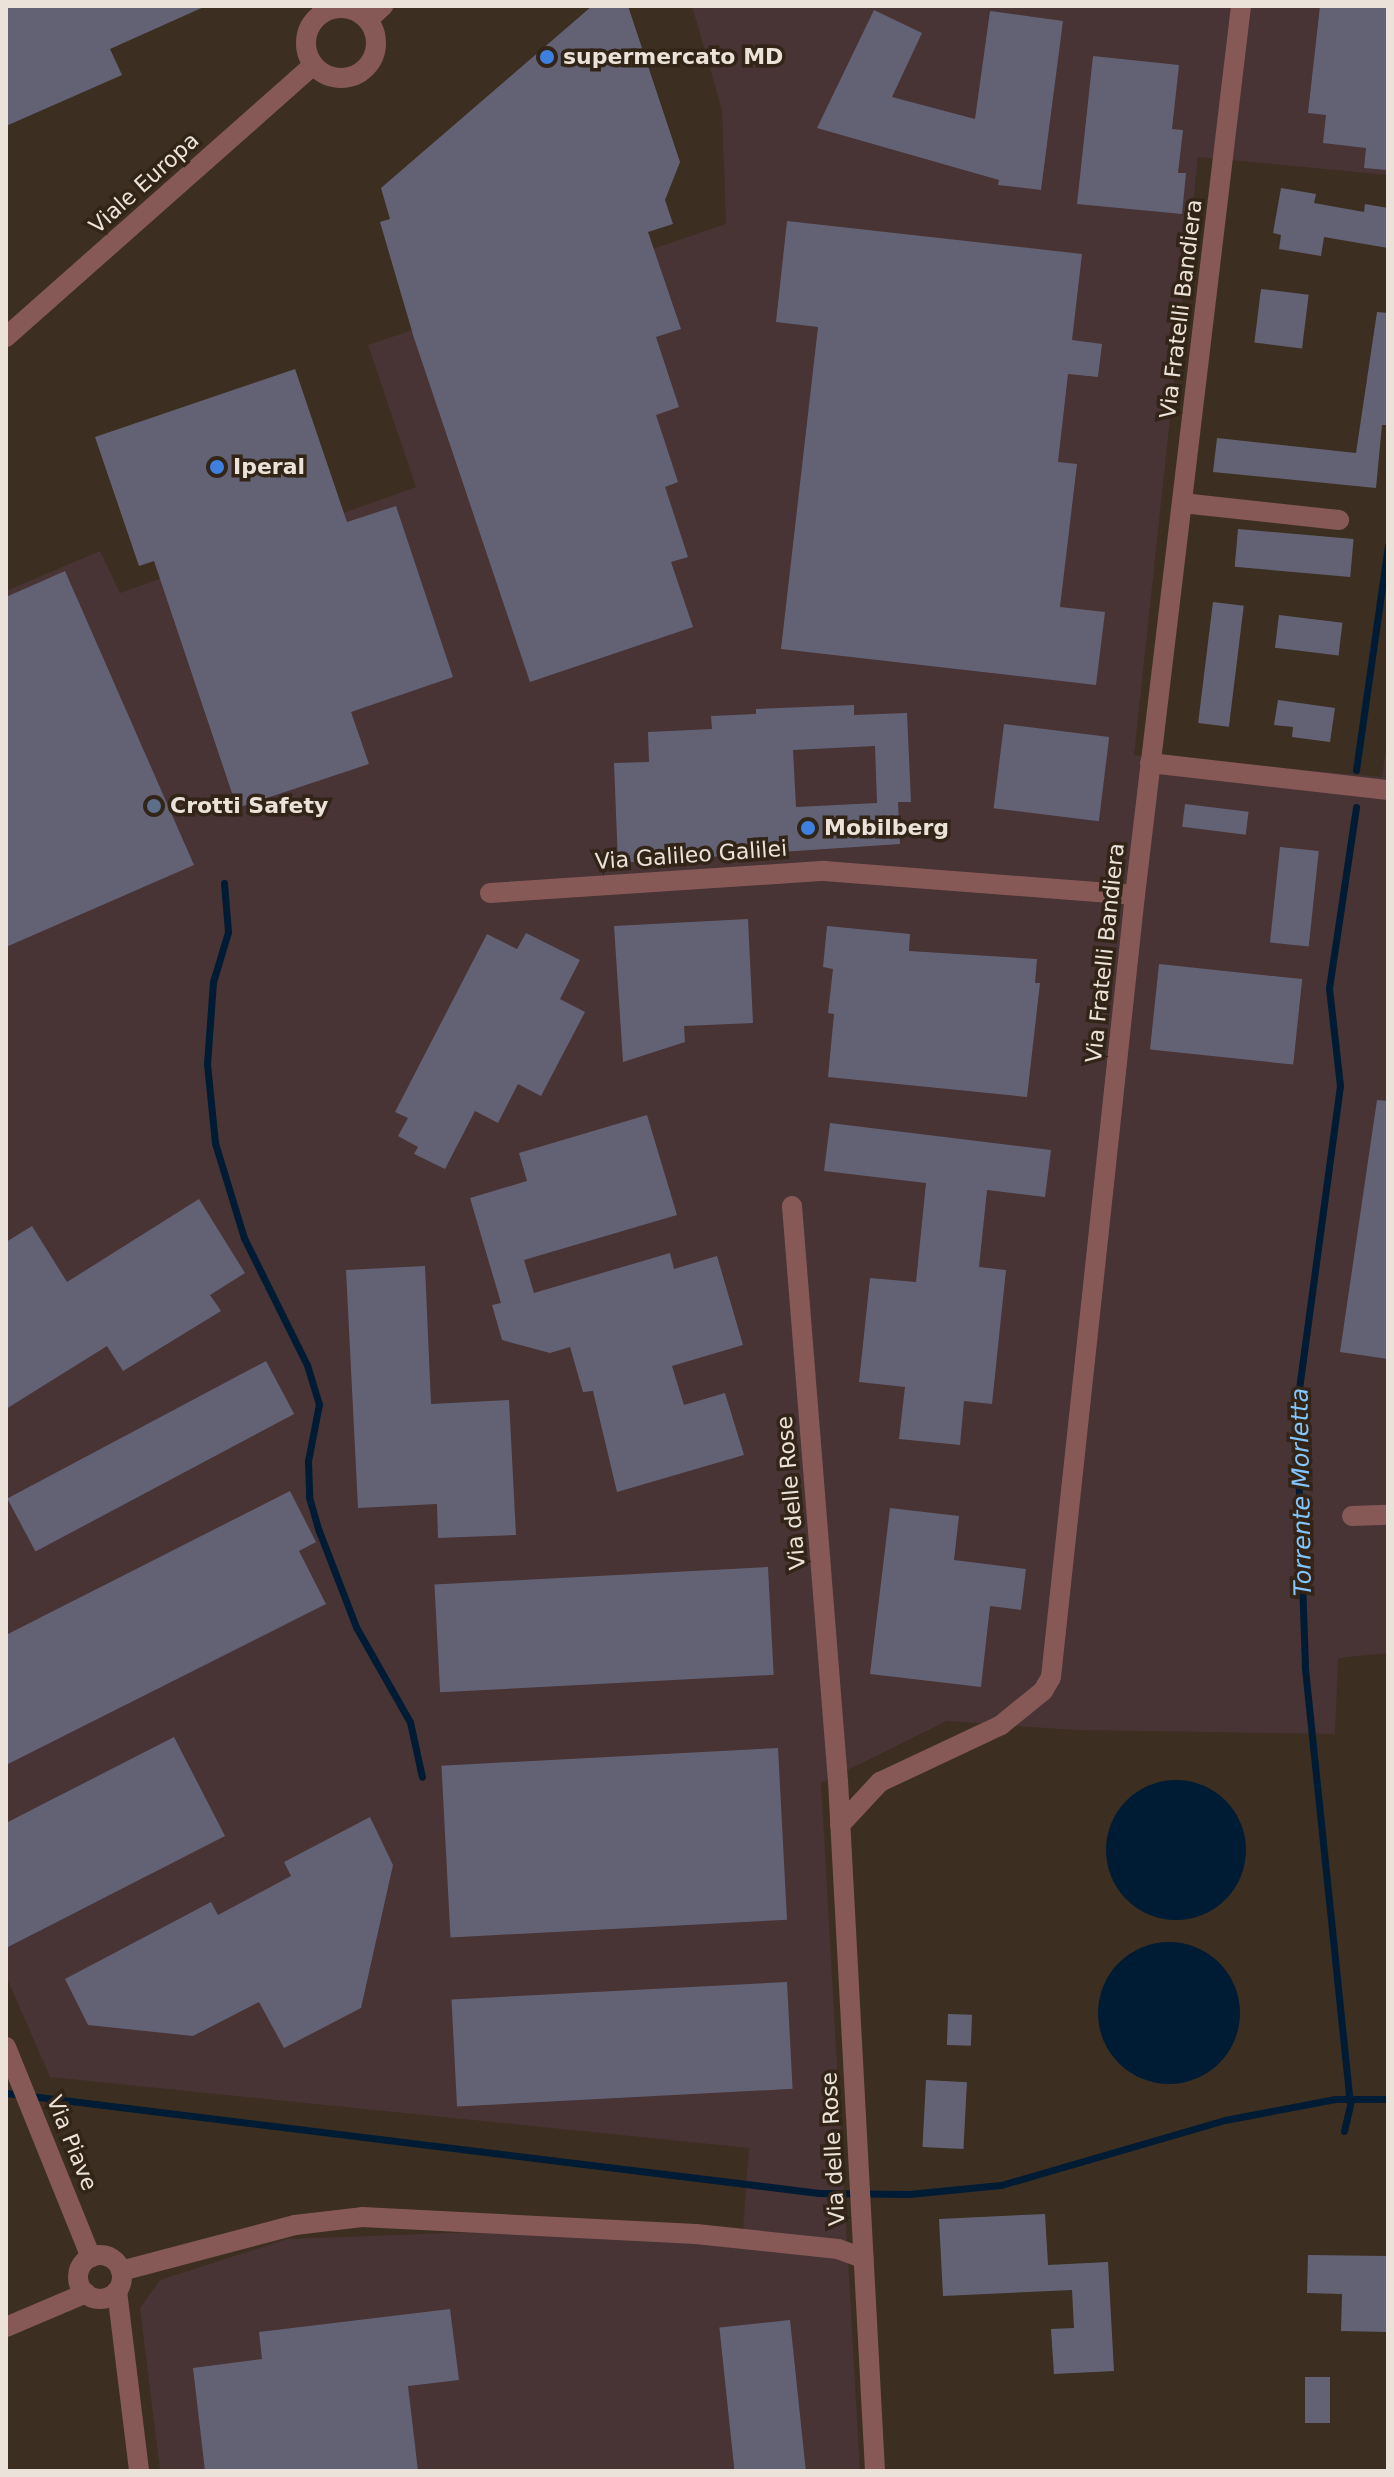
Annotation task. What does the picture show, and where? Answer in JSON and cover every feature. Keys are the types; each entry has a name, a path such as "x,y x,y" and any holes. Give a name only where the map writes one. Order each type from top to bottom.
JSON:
{"street":[{"name":"Via Fratelli Bandiera","path":"840,1825 862,1800 912,1765 1001,1725 1043,1691 1051,1677 1135,895 1236,7"},
{"path":"347,8 375,13 375,53 361,72 341,78 313,65 306,49 307,31 323,9 347,8"},
{"name":"Viale Europa","path":"6,337 313,65"},
{"path":"1182,503 1339,520"},
{"path":"1150,763 1388,790"},
{"name":"Via Galileo Galilei","path":"490,893 824,871 1135,895"},
{"name":"Via delle Rose","path":"792,1206 840,1825 875,2471"},
{"path":"1352,1516 1388,1515"},
{"name":"Via Piave","path":"6,2047 91,2257"},
{"path":"6,2327 86,2293 105,2298 119,2281 295,2225 362,2217 696,2234 838,2249 863,2258"},
{"path":"86,2293 79,2274 91,2257 106,2256 119,2281 139,2471"}],"shaded area":[{"path":"692,6 1388,6 1388,175 1198,157 1134,755 1382,777 1388,734 1388,1653 1338,1658 1335,1734 1074,1730 947,1721 821,1783 860,2471 160,2471 140,2308 160,2280 287,2239 504,2231 742,2243 749,2148 50,2077 6,1976 6,591 100,551 120,593 416,487 368,345 726,224 722,110"}],"water":[{"path":"1176,1780 1203,1785 1226,1800 1241,1823 1246,1850 1241,1877 1226,1900 1203,1915 1176,1920 1149,1915 1126,1900 1111,1877 1106,1850 1111,1823 1126,1800 1149,1785"},
{"path":"1169,1942 1196,1948 1219,1963 1234,1986 1240,2013 1234,2040 1219,2063 1196,2078 1169,2084 1142,2078 1119,2063 1104,2040 1098,2013 1104,1986 1119,1963 1142,1948"}],"building":[{"path":"6,6 206,6 110,49 122,75 6,126"},
{"path":"592,6 628,6 680,162 665,200 673,224 648,232 681,329 656,337 679,407 656,415 678,482 665,487 688,557 671,562 693,627 530,682 414,338 380,222 390,219 381,188"},
{"path":"1320,6 1388,6 1388,170 1364,168 1366,148 1323,143 1326,115 1308,113"},
{"path":"874,10 922,33 892,97 975,119 990,11 1063,21 1041,190 998,185 999,180 817,128"},
{"path":"1093,56 1179,65 1172,129 1183,130 1178,173 1186,173 1182,214 1077,204"},
{"path":"1281,188 1316,194 1314,203 1364,212 1365,204 1388,208 1388,248 1324,237 1321,256 1279,249 1281,235 1273,233"},
{"path":"787,221 1082,254 1072,340 1102,344 1098,377 1068,374 1058,462 1077,464 1060,607 1105,612 1096,685 781,649 818,327 776,322"},
{"path":"1261,289 1309,295 1302,348 1254,343"},
{"path":"1377,312 1388,313 1388,425 1382,425 1376,488 1213,472 1217,438 1356,453"},
{"path":"295,369 347,522 396,506 453,677 351,712 369,764 237,808 154,561 139,566 95,437"},
{"path":"1238,529 1354,539 1350,577 1235,567"},
{"path":"65,571 194,865 6,947 6,597"},
{"path":"1213,602 1244,606 1229,727 1198,723"},
{"path":"1279,615 1343,623 1339,656 1275,648"},
{"path":"1278,700 1335,708 1330,742 1292,737 1293,727 1274,725"},
{"path":"854,705 854,715 907,713 911,802 898,802 900,844 618,863 614,763 649,762 648,732 712,729 711,716 756,714 756,709","holes":["875,746 877,803 796,807 793,750"]},
{"path":"1004,724 1109,737 1099,821 994,808"},
{"path":"1185,804 1249,812 1246,835 1182,827"},
{"path":"1280,847 1319,851 1309,947 1270,942"},
{"path":"748,919 753,1023 684,1026 685,1042 623,1062 614,926"},
{"path":"827,926 910,934 909,951 1037,959 1035,983 1040,983 1027,1097 828,1077 834,1014 828,1013 833,969 823,967"},
{"path":"526,933 580,960 560,999 585,1012 541,1096 518,1084 498,1123 475,1111 445,1169 414,1154 418,1147 398,1136 408,1118 395,1112 487,934 517,949"},
{"path":"1159,964 1302,979 1293,1065 1150,1050"},
{"path":"1377,1100 1388,1101 1388,1359 1340,1352"},
{"path":"647,1115 677,1215 524,1260 534,1293 670,1253 674,1269 717,1256 743,1345 672,1366 684,1405 725,1393 744,1455 617,1492 593,1391 583,1392 570,1347 550,1353 502,1340 492,1305 501,1303 470,1198 527,1181 519,1153"},
{"path":"830,1123 1051,1150 1045,1197 987,1190 979,1267 1006,1270 992,1404 964,1401 960,1445 899,1439 905,1387 859,1382 870,1278 916,1282 926,1183 824,1171"},
{"path":"199,1199 245,1273 210,1295 221,1311 123,1371 107,1346 6,1409 6,1242 32,1226 67,1282"},
{"path":"425,1266 431,1404 509,1400 516,1535 438,1538 437,1504 358,1508 346,1270"},
{"path":"266,1361 294,1414 35,1552 7,1499"},
{"path":"290,1491 316,1542 299,1551 326,1604 6,1765 6,1635"},
{"path":"890,1508 959,1516 954,1560 1026,1569 1021,1610 990,1606 981,1687 870,1674"},
{"path":"768,1567 774,1675 440,1692 434,1584"},
{"path":"174,1737 225,1836 6,1948 6,1823"},
{"path":"778,1748 787,1920 450,1937 441,1766"},
{"path":"370,1817 393,1865 361,2008 284,2048 259,2002 193,2036 88,2025 65,1979 211,1902 218,1915 291,1876 284,1862"},
{"path":"787,1982 793,2089 457,2106 451,2000"},
{"path":"948,2014 972,2015 971,2046 947,2045"},
{"path":"926,2080 967,2082 963,2149 922,2147"},
{"path":"1045,2214 1048,2265 1108,2262 1114,2371 1054,2374 1051,2329 1074,2328 1072,2290 943,2296 939,2219"},
{"path":"1308,2255 1388,2256 1388,2332 1341,2331 1342,2294 1307,2293"},
{"path":"450,2309 459,2380 408,2386 418,2471 205,2471 193,2368 262,2359 259,2332"},
{"path":"790,2320 806,2471 734,2471 719,2327"},
{"path":"1305,2377 1330,2377 1330,2423 1305,2423"}],"waterway":[{"name":"Torrente Morletta","path":"1356,770 1388,545"},
{"name":"Torrente Morletta","path":"1344,2131 1350,2104 1305,1666 1296,1411 1340,1086 1329,988 1356,807"},
{"path":"224,883 228,932 213,982 207,1064 215,1143 244,1238 307,1365 319,1404 308,1461 309,1497 319,1531 356,1627 410,1722 422,1777"},
{"path":"6,2093 819,2193 909,2194 1001,2185 1225,2120 1335,2099 1388,2099"}],"place":[{"name":"supermercato MD","path":"547,57"},
{"name":"Iperal","path":"217,467"},
{"name":"Crotti Safety","path":"154,806"},
{"name":"Mobilberg","path":"808,828"}]}
